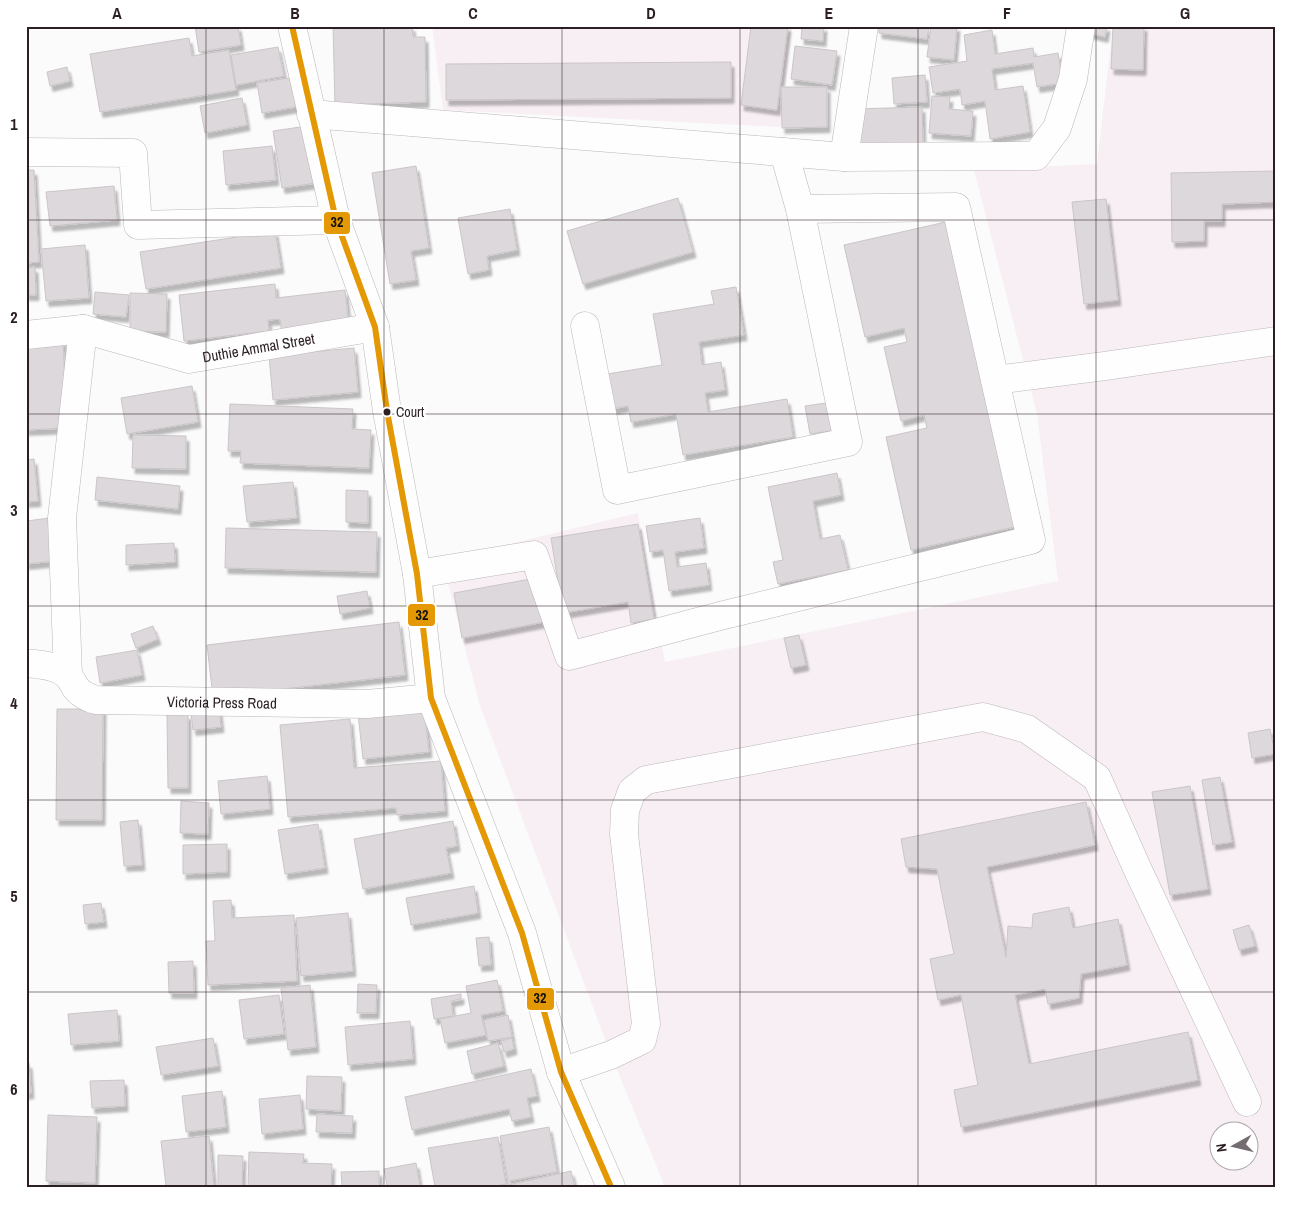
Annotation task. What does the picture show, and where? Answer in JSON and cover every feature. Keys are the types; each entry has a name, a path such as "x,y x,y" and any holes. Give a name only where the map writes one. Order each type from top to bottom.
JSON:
{"street":[{"path":"292,26 336,220 375,327 387,411 417,574 431,698 522,933 561,1072 611,1187"},
{"path":"844,157 864,26"},
{"path":"311,114 844,157 1036,156 1058,128 1073,79 1081,26"},
{"path":"26,152 133,153 138,225 336,220"},
{"path":"586,326 617,490 848,442 800,209 784,152"},
{"path":"417,574 534,555 570,656 720,616 1031,540 956,207 800,209"},
{"name":"Duthie Ammal Street","path":"26,335 84,329 189,360 375,327"},
{"path":"68,675 62,518 84,329"},
{"path":"995,380 1105,366 1276,340"},
{"path":"26,663 53,667 68,675"},
{"name":"Victoria Press Road","path":"68,675 77,690 95,700 367,704 431,698"},
{"path":"561,1072 611,1056 642,1040 646,1024 624,834 625,810 632,791 646,780 983,716 1028,728 1097,778 1137,868 1247,1102"}],"shaded area":[{"path":"432,26 792,26 781,127 443,110"},
{"path":"1113,26 1276,26 1276,1187 665,1187 611,1055 480,706 442,560 638,513 665,662 1058,581 1037,414 974,170 1097,164"}],"building":[{"path":"195,26 238,26 241,45 199,52"},
{"path":"333,26 412,26 413,37 425,37 426,102 335,105"},
{"path":"751,26 788,26 777,110 741,105"},
{"path":"802,26 824,26 823,41 801,39"},
{"path":"879,26 929,26 927,39 879,33"},
{"path":"931,26 957,26 954,60 927,57"},
{"path":"1091,26 1107,26 1105,37 1089,33"},
{"path":"1113,26 1144,26 1143,70 1111,69"},
{"path":"992,30 995,54 1033,48 1034,57 1058,53 1063,83 1037,87 1033,63 992,69 995,90 1023,86 1030,132 990,139 985,101 962,105 960,89 933,93 929,67 967,61 964,35"},
{"path":"189,38 192,56 229,50 236,90 100,112 90,54"},
{"path":"795,46 837,51 832,85 791,79"},
{"path":"278,47 284,76 236,85 231,55"},
{"path":"731,62 731,98 446,100 446,64"},
{"path":"67,67 70,81 50,86 47,72"},
{"path":"308,75 313,104 262,113 257,83"},
{"path":"925,75 927,102 894,104 892,78"},
{"path":"781,87 827,87 827,127 782,128"},
{"path":"932,96 950,97 949,109 973,111 971,136 929,133"},
{"path":"242,98 247,125 205,133 200,106"},
{"path":"922,107 923,145 856,147 854,109"},
{"path":"307,126 316,183 282,188 273,131"},
{"path":"272,146 276,180 226,185 223,151"},
{"path":"416,166 429,248 411,251 416,280 390,284 372,173"},
{"path":"26,170 34,170 39,262 26,263"},
{"path":"1276,171 1276,202 1222,204 1222,221 1204,221 1204,241 1172,242 1171,173"},
{"path":"114,186 117,220 50,226 46,192"},
{"path":"678,198 693,252 583,284 567,231"},
{"path":"1106,199 1118,300 1084,304 1072,202"},
{"path":"510,209 517,250 487,256 489,270 468,274 458,218"},
{"path":"950,221 1019,526 911,550 886,437 927,428 924,415 901,421 884,347 907,342 904,328 865,337 844,245"},
{"path":"275,231 281,268 146,289 140,252"},
{"path":"85,245 89,298 46,301 41,249"},
{"path":"35,267 36,295 26,295 26,268"},
{"path":"275,284 276,298 345,290 349,327 282,334 280,319 268,320 269,331 184,341 179,295"},
{"path":"736,287 744,335 699,342 702,365 721,362 725,390 705,393 708,412 787,399 793,437 683,455 676,414 631,422 628,406 612,409 607,374 662,365 653,314 714,304 711,291"},
{"path":"95,292 129,295 126,317 93,314"},
{"path":"130,293 167,294 166,332 130,331"},
{"path":"63,340 67,428 26,430 26,342"},
{"path":"354,348 358,392 273,400 269,356"},
{"path":"192,386 198,422 127,434 121,398"},
{"path":"833,402 837,430 810,434 805,406"},
{"path":"230,404 353,409 352,429 371,430 369,468 240,463 241,451 228,451"},
{"path":"133,435 186,436 186,469 132,468"},
{"path":"34,459 38,501 26,502 26,460"},
{"path":"837,473 841,495 813,501 820,539 840,535 848,570 778,584 773,562 783,560 768,487"},
{"path":"97,477 180,486 178,509 95,500"},
{"path":"293,482 297,518 247,522 243,486"},
{"path":"346,490 368,491 368,523 346,522"},
{"path":"50,518 55,561 26,564 26,521"},
{"path":"700,518 704,548 675,552 677,567 706,563 709,585 669,591 663,550 650,552 646,526"},
{"path":"638,524 654,619 631,623 628,602 563,613 551,538"},
{"path":"226,528 377,532 376,572 225,568"},
{"path":"174,543 175,562 126,565 126,545"},
{"path":"536,578 544,622 462,638 454,593"},
{"path":"367,591 370,608 340,614 337,596"},
{"path":"399,622 405,675 213,697 207,645"},
{"path":"153,626 158,639 136,648 131,634"},
{"path":"799,635 806,665 791,668 784,638"},
{"path":"137,650 142,675 100,683 96,657"},
{"path":"218,701 221,727 193,730 190,704"},
{"path":"424,707 429,752 363,759 358,714"},
{"path":"57,709 103,709 102,820 56,820"},
{"path":"167,714 188,714 188,788 168,788"},
{"path":"350,719 354,768 441,761 445,811 397,815 396,808 288,817 280,725"},
{"path":"1270,729 1275,754 1252,758 1248,733"},
{"path":"267,776 270,809 221,814 218,781"},
{"path":"1220,777 1232,842 1213,845 1202,780"},
{"path":"1190,786 1208,889 1170,895 1152,792"},
{"path":"181,801 209,803 208,834 180,833"},
{"path":"1086,802 1095,845 987,867 1006,957 1008,926 1032,928 1033,914 1069,907 1073,928 1118,919 1127,965 1081,974 1079,998 1048,1004 1045,989 1015,995 1029,1064 1188,1032 1198,1080 961,1127 954,1090 978,1085 961,995 938,1000 930,959 954,954 937,869 906,867 901,839"},
{"path":"138,820 142,865 124,866 120,822"},
{"path":"453,821 457,846 446,848 451,873 363,889 354,839"},
{"path":"318,824 325,868 285,874 278,830"},
{"path":"227,844 227,872 183,874 183,845"},
{"path":"474,886 478,913 411,925 406,898"},
{"path":"231,900 232,918 294,915 297,981 208,985 206,941 215,941 213,901"},
{"path":"101,903 104,922 85,924 83,905"},
{"path":"348,913 353,971 301,976 296,918"},
{"path":"1249,925 1255,946 1239,950 1233,930"},
{"path":"489,937 491,965 479,966 476,938"},
{"path":"193,961 194,993 169,993 168,962"},
{"path":"497,980 503,1011 481,1015 486,1035 445,1043 440,1019 471,1013 466,986"},
{"path":"358,984 377,985 376,1013 357,1013"},
{"path":"310,985 316,1047 288,1050 281,988"},
{"path":"461,994 461,999 451,1001 453,1016 434,1019 431,999"},
{"path":"279,995 284,1034 244,1039 239,1000"},
{"path":"117,1010 119,1041 71,1045 68,1014"},
{"path":"508,1015 512,1037 488,1041 484,1020"},
{"path":"410,1021 413,1059 348,1065 345,1027"},
{"path":"213,1038 218,1066 161,1075 156,1047"},
{"path":"512,1038 514,1049 504,1052 501,1041"},
{"path":"498,1043 504,1066 472,1074 467,1051"},
{"path":"26,1063 29,1063 31,1093 26,1094"},
{"path":"531,1069 537,1096 527,1098 531,1117 512,1121 509,1109 412,1130 405,1097"},
{"path":"307,1076 342,1077 341,1111 306,1109"},
{"path":"124,1080 125,1106 92,1108 90,1081"},
{"path":"222,1091 226,1127 186,1132 182,1096"},
{"path":"300,1095 303,1129 262,1134 259,1099"},
{"path":"317,1114 353,1116 352,1133 316,1132"},
{"path":"48,1115 97,1117 95,1183 46,1181"},
{"path":"549,1127 557,1172 508,1181 500,1136"},
{"path":"209,1136 214,1187 166,1187 161,1141"},
{"path":"498,1137 506,1184 491,1187 435,1187 428,1148"},
{"path":"249,1152 304,1154 303,1163 332,1164 331,1187 248,1187"},
{"path":"218,1155 243,1156 242,1187 218,1187"},
{"path":"416,1163 420,1187 387,1187 384,1169"},
{"path":"379,1171 379,1187 342,1187 341,1172"},
{"path":"571,1171 575,1187 499,1187"}],"transit line":[{"name":"32","path":"292,26 336,220 375,327 387,411 417,574 431,698 522,933 561,1072 611,1187"}],"place":[{"name":"Court","path":"387,412"}]}
